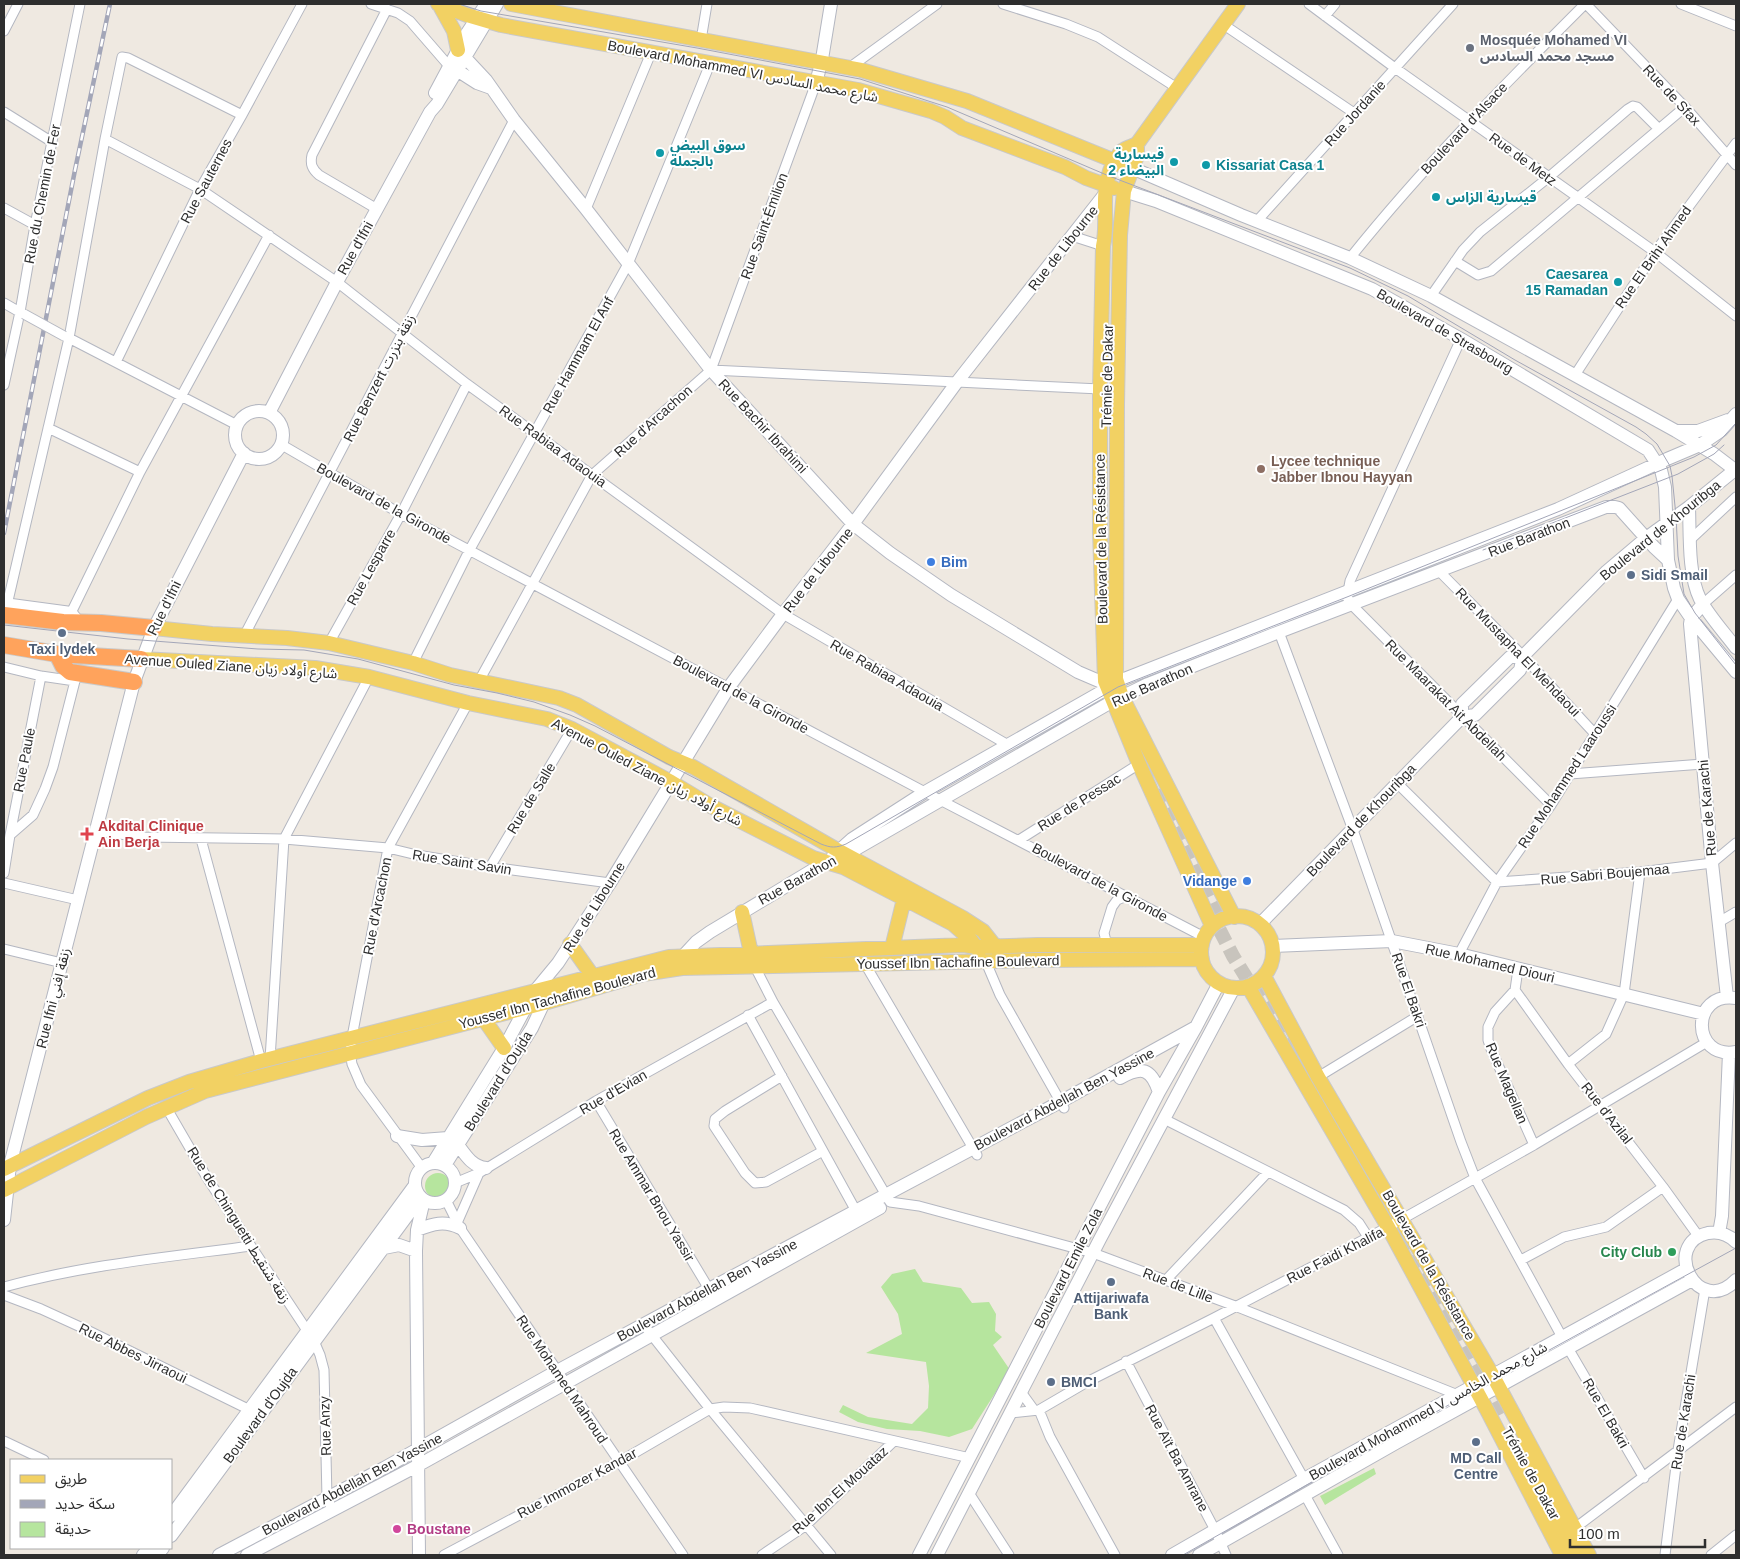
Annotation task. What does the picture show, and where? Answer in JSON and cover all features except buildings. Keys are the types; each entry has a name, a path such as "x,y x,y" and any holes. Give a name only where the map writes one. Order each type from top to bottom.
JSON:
{"highway":[{"path":"5,608 49,621 75,618 101,623 154,628"},
{"name":"Avenue Ouled Ziane شارع أولاد زيان","path":"4,646 57,654 141,659"},
{"path":"57,654 67,671 76,678 134,682"}],"main road":[{"name":"Boulevard Mohammed VI شارع محمد السادس","path":"438,4 481,20 501,25 858,90 931,111 962,128 1065,167 1105,190 1124,191"},
{"path":"438,4 454,31 462,53"},
{"name":"Boulevard Mohammed VI شارع محمد السادس","path":"511,4 849,68 967,101 1132,168"},
{"name":"Boulevard de la Résistance","path":"1223,31 1214,24 1228,4"},
{"path":"1223,31 1238,4"},
{"name":"Boulevard de la Résistance","path":"1234,917 1110,685 1103,654 1100,532 1100,389 1105,190 1114,161 1122,151 1137,144 1177,88 1247,4"},
{"name":"Boulevard de la Résistance","path":"1110,685 1120,236 1124,191 1137,156 1137,144"},
{"name":"Trémie de Dakar","path":"1104,241 1108,264 1106,376 1109,636 1115,255 1120,236"},
{"name":"Avenue Ouled Ziane شارع أولاد زيان","path":"154,628 329,643 412,663 450,676 568,701 963,918 983,931 1004,961"},
{"name":"Avenue Ouled Ziane شارع أولاد زيان","path":"141,659 315,668 369,677 468,703 534,715 572,729 671,782 710,806 813,858 843,868 953,924 964,932 986,962"},
{"name":"Boulevard de la Résistance","path":"1118,699 1139,764 1205,942"},
{"path":"892,948 904,899"},
{"path":"742,912 752,960"},
{"path":"1234,917 1249,918 1260,924 1269,934 1273,946 1272,964 1264,976 1241,987 1219,983 1209,974 1205,942 1224,919 1234,917"},
{"name":"Youssef Ibn Tachafine Boulevard","path":"6,1188 166,1107 205,1091 544,1003 643,974 752,960 892,948 964,945 1107,945 1205,942"},
{"name":"Youssef Ibn Tachafine Boulevard","path":"7,1167 173,1087 352,1037 669,957 684,955 752,960 865,964 986,962 1205,942"},
{"path":"570,944 592,975"},
{"name":"Boulevard de la Résistance","path":"1264,976 1318,1077 1496,1381 1590,1555"},
{"name":"Boulevard de la Résistance","path":"1241,987 1388,1227 1562,1555"},
{"path":"484,1018 504,1048"},
{"name":"Trémie de Dakar","path":"1570,1555 1497,1417 1576,1555"}],"street":[{"path":"4,31 18,4"},
{"name":"Rue du Chemin de Fer","path":"4,385 22,313 35,225 80,4"},
{"name":"Rue Sauternes","path":"116,362 200,189 302,4"},
{"path":"371,4 404,16 453,68"},
{"name":"Rue d'Ifni","path":"269,412 337,282 430,112 438,104 453,68 481,20 486,4"},
{"name":"Rue d'Ifni","path":"481,20 497,4"},
{"path":"701,40 707,4"},
{"path":"816,83 831,4"},
{"path":"849,68 937,4"},
{"path":"1003,4 1066,24 1098,37 1177,88"},
{"name":"Rue de Metz","path":"1309,4 1395,68 1655,252 1736,316"},
{"path":"1325,16 1335,4"},
{"name":"Rue Jordanie","path":"1257,221 1453,4"},
{"name":"Rue de Sfax","path":"1585,4 1684,107 1736,165"},
{"name":"Boulevard d'Alsace","path":"1350,258 1402,194 1470,120 1585,4"},
{"path":"1681,4 1736,26"},
{"path":"377,209 319,175 312,166 312,155 387,9"},
{"path":"1223,31 1354,114"},
{"name":"Rue Bachir Ibrahimi","path":"462,53 711,370 853,524 890,553 951,595 1078,672 1110,685"},
{"path":"586,209 651,53"},
{"path":"5,608 48,428 104,139 124,56 242,115"},
{"name":"Rue Hammam El Anf","path":"412,663 470,550 628,264 710,64"},
{"name":"Rue Bachir Ibrahimi","path":"453,68 482,85 491,88"},
{"name":"Rue Saint-Émilion","path":"711,370 816,83"},
{"path":"1431,296 1463,250 1480,232 1549,177 1631,107 1637,107 1658,128"},
{"path":"1455,261 1475,274 1486,274 1684,107"},
{"path":"4,112 52,142"},
{"name":"Rue Benzert زنقة بنزرت","path":"244,636 514,120"},
{"name":"Rue Rabiaa Adaouia","path":"104,139 200,189 337,282 467,384 783,614 1008,745"},
{"name":"Rue El Brihi Ahmed","path":"1574,375 1655,252 1736,143"},
{"name":"Boulevard de Strasbourg","path":"1132,168 1350,258 1431,296 1676,431 1736,468"},
{"name":"Rue de Libourne","path":"558,963 610,883 729,687 853,524 957,382 1072,236 1105,190"},
{"name":"Boulevard de Strasbourg","path":"1124,191 1156,201 1372,290 1461,339 1648,450 1658,464 1665,487 1668,560 1678,599 1691,618 1736,672"},
{"path":"4,208 35,225"},
{"path":"75,618 140,472 269,235"},
{"path":"1072,236 1104,241"},
{"path":"4,303 237,425"},
{"path":"1347,591 1461,339"},
{"path":"711,370 1100,389"},
{"name":"Rue d'Arcachon","path":"480,681 592,475 711,370"},
{"name":"Rue Lesparre","path":"329,643 401,514 467,384"},
{"path":"257,410 269,412 275,416 282,426 284,432 282,445 274,454 262,459 255,459 244,454 236,440 235,432 237,425 240,419 251,412 257,410"},
{"path":"1676,431 1698,431 1734,416"},
{"path":"843,852 852,839 925,792 1110,685 1558,509 1700,446 1722,430 1734,416"},
{"path":"48,428 140,472"},
{"name":"Boulevard de la Gironde","path":"282,445 401,514 940,800 1127,896 1205,942"},
{"name":"Rue d'Ifni","path":"96,831 141,659 154,628 244,454"},
{"name":"Boulevard de Khouribga","path":"1260,924 1462,717 1462,704 1510,657 1523,656 1607,571 1646,538 1689,508 1736,468"},
{"path":"1691,539 1736,496"},
{"name":"Rue Barathon","path":"684,955 703,937 843,852 1148,684 1279,632 1611,506 1623,512 1646,538"},
{"path":"1689,508 1694,580 1697,592 1703,604 1736,648"},
{"path":"1646,538 1668,560"},
{"name":"Rue Mustapha El Mehdaoui","path":"1440,571 1523,656 1595,734"},
{"path":"1691,618 1703,604 1736,575"},
{"name":"Rue Maarakat Ait Abdellah","path":"1347,591 1352,605 1551,806"},
{"name":"Rue Mohammed Laaroussi","path":"1459,954 1497,882 1551,806 1678,599"},
{"name":"Rue de Karachi","path":"1691,618 1690,624 1712,864 1719,922 1732,998"},
{"name":"Rue El Bakri","path":"1279,632 1353,830 1451,1115 1475,1178 1565,1342 1644,1478"},
{"path":"1692,645 1700,640 1709,638"},
{"path":"4,667 41,676 76,678 55,759 45,789 32,814 10,835"},
{"name":"Rue Paule","path":"4,873 41,676"},
{"path":"265,1060 284,839 369,677"},
{"name":"Rue d'Arcachon","path":"350,1052 388,848 468,703"},
{"name":"Rue de Salle","path":"490,867 572,729"},
{"name":"Rue de Pessac","path":"1019,840 1139,764"},
{"path":"1570,774 1703,764"},
{"path":"1397,783 1497,882"},
{"name":"Rue Saint Savin","path":"96,831 143,837 284,839 388,848 417,855 490,867 610,883"},
{"name":"Rue Ifni زنقة إفني","path":"4,1220 7,1167 96,831"},
{"path":"202,839 265,1060"},
{"path":"1712,864 1736,843"},
{"name":"Rue Sabri Boujemaa","path":"1497,882 1640,872 1712,864"},
{"path":"1568,1064 1606,1034 1624,994 1640,872"},
{"path":"4,883 78,900"},
{"path":"1107,945 1104,933 1112,908 1117,900 1127,896"},
{"path":"1719,922 1736,912"},
{"name":"Rue Mohamed Diouri","path":"1273,946 1392,941 1459,954 1704,1014"},
{"path":"4,949 62,963"},
{"path":"752,960 773,1002 887,1199"},
{"path":"986,962 1000,995 1062,1105"},
{"name":"Boulevard d'Oujda","path":"433,1165 453,1141 532,1028 544,1003 558,963"},
{"name":"Boulevard d'Oujda","path":"453,1141 534,992 558,963"},
{"path":"865,964 975,1152"},
{"path":"1516,990 1518,969"},
{"name":"Boulevard Emile Zola","path":"919,1555 1158,1092 1219,983"},
{"name":"Boulevard Emile Zola","path":"937,1555 1164,1119 1241,987"},
{"name":"Rue d'Azilal","path":"1516,990 1568,1064 1663,1187 1698,1237"},
{"name":"Rue Magellan","path":"1516,990 1495,1012 1487,1033 1491,1049 1534,1145"},
{"path":"1720,1233 1732,1053 1715,1049 1707,1042 1702,1027 1704,1014 1714,1002 1732,998"},
{"name":"Rue d'Evian","path":"456,1183 482,1171 596,1101 773,1002"},
{"path":"748,1015 856,1211"},
{"path":"1318,1077 1418,1016"},
{"name":"Boulevard Abdellah Ben Yassine","path":"219,1555 417,1450 644,1324 712,1294 1062,1105 1196,1027"},
{"name":"Rue Faidi Khalifa","path":"1010,1413 1036,1410 1126,1361 1214,1318 1368,1236 1402,1220 1534,1145 1707,1042"},
{"path":"350,1052 352,1064 361,1085 397,1136 433,1165 452,1171 456,1183 454,1191 446,1200 435,1203 420,1194"},
{"name":"Boulevard Abdellah Ben Yassine","path":"1062,1105 1128,1073 1136,1071 1150,1074 1158,1092"},
{"path":"782,1076 725,1111 715,1119 714,1126 755,1183 766,1182 823,1151"},
{"name":"Rue Ammar Bnou Yassir","path":"596,1101 712,1294"},
{"name":"Rue de Chinguetti زنقة شنقيط","path":"166,1107 206,1176 311,1337"},
{"path":"1164,1119 1344,1210 1359,1224 1368,1236"},
{"path":"397,1136 422,1140 453,1141 472,1163 482,1171 459,1225 443,1222 417,1230"},
{"path":"419,1555 416,1251 420,1194 416,1179 433,1165"},
{"path":"1166,1280 1268,1172"},
{"path":"1521,1260 1564,1237 1606,1227 1663,1187"},
{"name":"Boulevard d'Oujda","path":"174,1520 420,1194"},
{"name":"Boulevard Abdellah Ben Yassine","path":"247,1555 417,1466 565,1384 651,1335 712,1294 856,1211 887,1199"},
{"name":"Rue de Lille","path":"887,1199 920,1206 1093,1253 1235,1306 1458,1395"},
{"name":"Rue Mohamed Mahroud","path":"446,1200 459,1225 565,1384 683,1555"},
{"path":"1736,1242 1720,1233 1707,1233 1698,1237 1688,1250 1685,1260 1689,1274 1706,1289 1722,1289 1736,1281"},
{"path":"376,1252 399,1245 416,1251"},
{"path":"4,1288 36,1278 78,1270 251,1246"},
{"name":"Boulevard Mohammed V شارع محمد الخامس","path":"1199,1555 1305,1495 1496,1381 1689,1274"},
{"name":"Rue de Karachi","path":"1665,1555 1678,1450 1706,1289"},
{"name":"Rue Abbes Jirraoui","path":"4,1295 79,1326 255,1413"},
{"path":"1214,1318 1304,1479"},
{"path":"644,1324 710,1409 831,1555"},
{"name":"Rue Anzy","path":"311,1337 320,1355 324,1370 327,1498 333,1511"},
{"name":"Rue Aït Ba Amrane","path":"1126,1361 1215,1530 1226,1555"},
{"path":"1022,1392 1036,1410 1115,1555"},
{"name":"Boulevard Mohammed V شارع محمد الخامس","path":"1172,1555 1304,1479 1458,1395 1477,1392"},
{"path":"710,1409 724,1406 750,1408 970,1458"},
{"path":"1575,1528 1736,1407"},
{"name":"Rue Immozer Kandar","path":"444,1555 619,1462 710,1409"},
{"path":"453,1430 460,1442"},
{"path":"4,1441 42,1459"},
{"name":"Rue Ibn El Mouataz","path":"762,1555 806,1526 893,1442"},
{"path":"969,1494 1009,1555"},
{"path":"1305,1495 1338,1555"},
{"path":"281,1522 286,1535"},
{"path":"1711,1555 1736,1535"}],"green space":[{"path":"438,1173 447,1177 451,1186 447,1195 438,1199 429,1195 425,1186 429,1177"},
{"path":"915,1269 923,1282 961,1288 972,1303 989,1302 996,1314 995,1331 1002,1337 993,1345 1010,1370 972,1429 949,1437 920,1431 887,1429 858,1422 839,1412 843,1405 868,1417 912,1424 928,1408 929,1386 926,1362 866,1353 902,1334 898,1314 881,1287 892,1274"},
{"path":"1374,1468 1376,1474 1325,1505 1320,1496"}],"tunnel":[{"path":"1161,788 1222,918"},
{"path":"1210,911 1233,956 1257,995"},
{"path":"1256,984 1311,1077"},
{"path":"1404,1236 1500,1416"}],"tram line":[{"path":"459,4 481,11 697,48 860,79 947,107 1109,176 1350,268 1408,296 1515,360 1636,427 1657,444 1670,466 1672,476 1678,556 1684,594 1695,613 1736,665"},
{"path":"4,625 128,639 258,649 304,650 358,659 454,685 534,702 595,726 821,844 836,847 846,844 1118,687 1694,457 1716,445 1736,423"},
{"path":"1483,550 1678,474 1714,454 1724,445"},
{"path":"1183,1555 1434,1413 1736,1248"}],"railway":[{"path":"4,533 75,170 110,4"}],"place":[{"name":"Mosquée Mohamed VI مسجد محمد السادس","path":"1470,48"},
{"name":"سوق البيض بالجملة","path":"660,153"},
{"name":"قيسارية البيضاء 2","path":"1174,162"},
{"name":"Kissariat Casa 1","path":"1206,165"},
{"name":"قيسارية الزاس","path":"1436,197"},
{"name":"Caesarea 15 Ramadan","path":"1618,282"},
{"name":"Lycee technique Jabber Ibnou Hayyan","path":"1261,469"},
{"name":"Bim","path":"931,562"},
{"name":"Sidi Smail","path":"1631,575"},
{"name":"Taxi lydek","path":"62,633"},
{"name":"Akdital Clinique Ain Berja","path":"87,834"},
{"name":"Vidange","path":"1247,881"},
{"name":"City Club","path":"1672,1252"},
{"name":"Attijariwafa Bank","path":"1111,1282"},
{"name":"BMCI","path":"1051,1382"},
{"name":"MD Call Centre","path":"1476,1442"},
{"name":"Boustane","path":"397,1529"}]}
